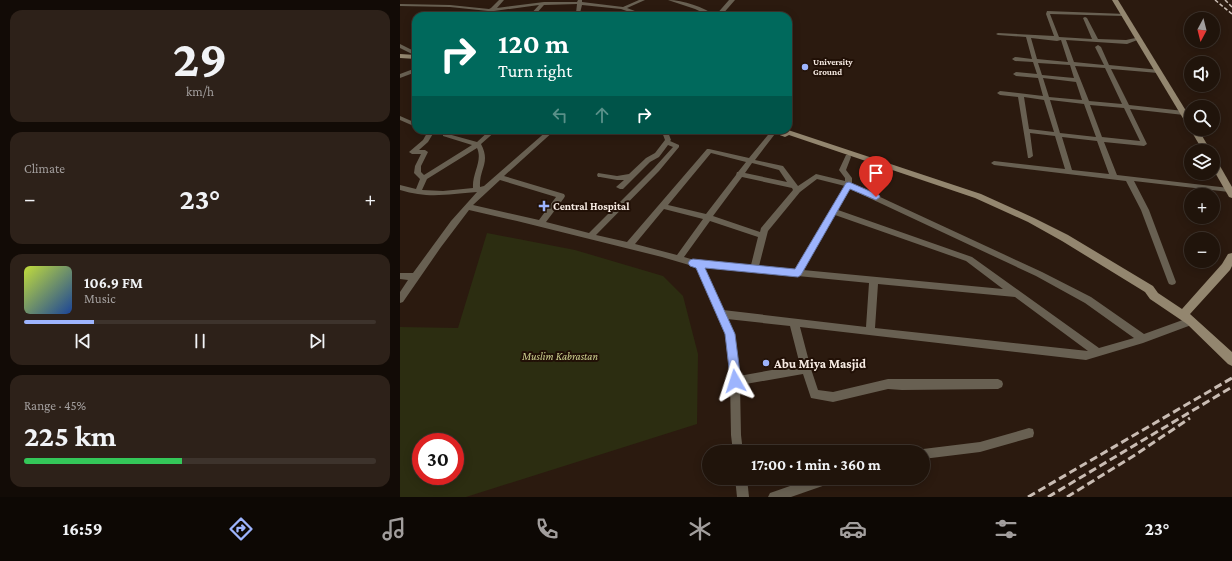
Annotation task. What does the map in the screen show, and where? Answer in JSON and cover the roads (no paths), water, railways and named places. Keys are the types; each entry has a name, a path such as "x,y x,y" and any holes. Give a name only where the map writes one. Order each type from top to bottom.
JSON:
{"main road":[{"path":"1115,0 1184,113"},
{"path":"400,58 412,59"},
{"path":"786,134 848,157 883,167"},
{"path":"787,134 920,180 978,196 1032,220 1149,289 1154,296 1187,318 1231,357"},
{"path":"1220,173 1231,192"},
{"path":"1187,318 1232,257"}],"street":[{"path":"490,12 502,0"},
{"path":"624,8 643,0"},
{"path":"670,0 706,12"},
{"path":"684,4 690,0"},
{"path":"722,12 732,0"},
{"path":"400,5 493,9 544,3 580,1 624,8 635,12"},
{"path":"578,12 580,1"},
{"path":"535,12 544,3"},
{"path":"1114,177 1078,80 1048,14 1049,12 1124,15"},
{"path":"1026,131 1056,133 1144,144 1085,18"},
{"path":"998,34 1097,44 1127,42 1138,38"},
{"path":"1028,37 1069,172"},
{"path":"400,46 412,52"},
{"path":"1015,59 1158,71"},
{"path":"400,76 412,72"},
{"path":"1016,74 1078,80"},
{"path":"1000,93 1184,113"},
{"path":"1021,96 1030,156"},
{"path":"400,118 412,123"},
{"path":"424,178 417,173 418,166 425,152 412,152 426,141 430,134"},
{"path":"445,134 478,144 482,151 483,163 476,177 477,190"},
{"path":"418,192 424,178 478,144 489,134"},
{"path":"400,299 468,208 487,188 548,134"},
{"path":"620,187 648,160 657,156 668,140 666,134"},
{"path":"678,258 740,174 772,134"},
{"path":"590,237 603,222 660,168 677,146 666,142"},
{"path":"629,246 709,151 781,168 796,188"},
{"path":"798,273 849,185 848,178 842,170 848,157"},
{"path":"994,163 1231,192"},
{"path":"600,174 618,178 632,176"},
{"path":"740,174 796,188"},
{"path":"754,269 764,230 796,188 816,176 849,185 1039,274 1088,300 1143,339"},
{"path":"499,177 561,196 540,224"},
{"path":"1129,179 1145,210 1172,282"},
{"path":"400,187 418,192 438,194 462,193 487,188"},
{"path":"663,206 708,217 763,236"},
{"path":"468,208 488,211 678,258 700,265 730,334 735,381 737,445"},
{"path":"833,211 969,258 1098,353"},
{"path":"693,263 1017,294"},
{"path":"400,276 415,277"},
{"path":"870,331 874,280"},
{"path":"720,314 1010,346 1086,356 1143,339 1187,318"},
{"path":"794,322 806,370 815,395 833,397 888,384 998,384"},
{"path":"735,381 806,370"},
{"path":"930,453 980,447 1029,433"},
{"path":"742,485 743,497"},
{"path":"774,497 809,485"}],"railway":[{"path":"1215,0 1232,14"},
{"path":"1225,0 1232,7"},
{"path":"1028,497 1232,378"},
{"path":"1048,497 1232,387"},
{"path":"1067,497 1135,455 1190,418"}],"place":[{"name":"University Ground","path":"805,67"},
{"name":"Central Hospital","path":"544,206"},
{"name":"Abu Miya Masjid","path":"766,363"}],"park label":[{"name":"Muslim Kabrastan","path":"560,356"}]}
